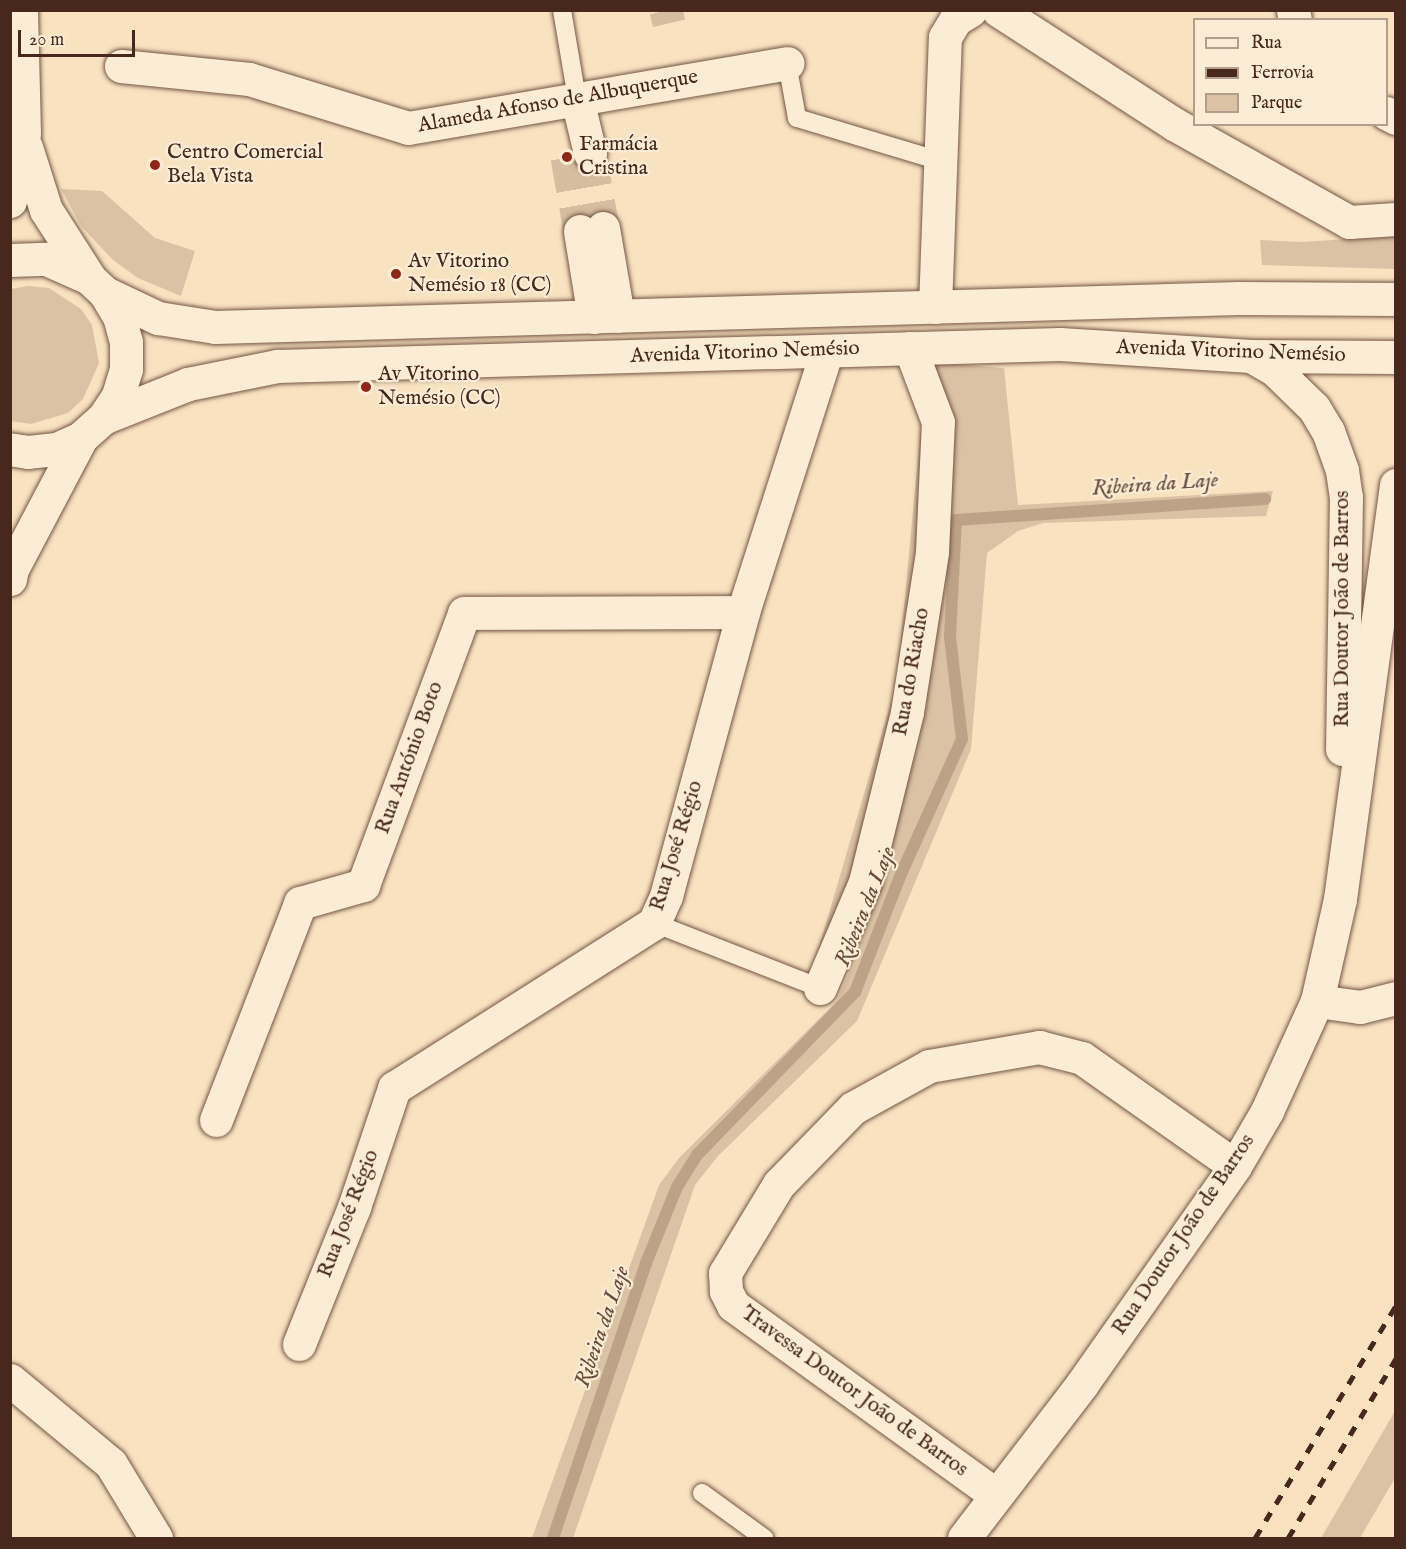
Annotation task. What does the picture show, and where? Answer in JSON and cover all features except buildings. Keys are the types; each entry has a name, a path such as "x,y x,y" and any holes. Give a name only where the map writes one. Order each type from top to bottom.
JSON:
{"street":[{"path":"10,201 19,117 21,10"},
{"path":"935,307 945,37 957,19 971,10"},
{"path":"998,10 1174,124 1349,222 1395,219"},
{"name":"Alameda Afonso de Albuquerque","path":"121,66 249,79 408,128 787,63"},
{"path":"568,101 579,155"},
{"path":"11,571 92,428 118,396 126,369 126,342 119,316 46,210 32,172 19,117"},
{"path":"591,230 606,316"},
{"name":"Avenida Vitorino Nemésio","path":"10,260 46,259 69,266 144,314 201,327 1342,298"},
{"path":"1342,298 1395,299"},
{"path":"1342,298 1372,305 1395,322"},
{"name":"Avenida Vitorino Nemésio","path":"10,449 56,449 92,428 188,384 277,366 1060,344 1251,356 1395,357"},
{"name":"Rua do Riacho","path":"820,988 865,882 908,712 932,552 938,422 910,348"},
{"name":"Rua José Régio","path":"299,1344 354,1207 394,1088 654,923 666,896 743,612 827,351"},
{"name":"Rua Doutor João de Barros","path":"1251,356 1275,370 1314,408 1333,444 1344,484 1340,899"},
{"name":"Rua Doutor João de Barros","path":"964,1539 1082,1384 1235,1166 1267,1111 1317,1001 1340,899 1395,485"},
{"name":"Rua Doutor João de Barros","path":"1380,595 1395,545"},
{"name":"Rua António Boto","path":"216,1120 300,903 363,885 464,613 743,612"},
{"path":"1317,1001 1360,1007 1395,998"},
{"name":"Travessa Doutor João de Barros","path":"996,1495 734,1305 726,1291 726,1273 779,1185 853,1108 929,1066 1039,1047 1082,1058 1235,1166"},
{"path":"10,1380 111,1464 156,1539"}],"lane":[{"path":"562,10 568,101"},
{"path":"787,63 797,118 940,161"},
{"path":"654,923 820,988"},
{"path":"702,1493 764,1539"}],"green space":[{"path":"61,189 102,191 155,238 195,251 181,296 138,278 113,260 81,226"},
{"path":"1395,236 1395,269 1262,265 1260,240 1302,242"},
{"path":"28,286 49,288 81,309 92,325 99,363 83,399 68,413 31,424 10,421 11,289"},
{"path":"927,362 1004,368 1018,505 1273,491 1266,516 1043,523 1018,531 987,553 971,749 857,1021 718,1156 695,1185 573,1538 532,1538 659,1185 679,1158 837,1001 849,972 815,961 897,681"},
{"path":"1395,1411 1395,1478 1360,1538 1321,1538"}],"waterway":[{"name":"Ribeira da Laje","path":"553,1538 646,1263 677,1187 698,1154 855,992 901,874 962,739 950,637 956,520 1265,499"}],"tunnel":[{"path":"666,10 669,23"},
{"path":"590,153 603,228"},
{"path":"567,157 580,231"}],"railway":[{"path":"1255,1538 1396,1305"},
{"path":"1288,1538 1396,1358"}],"place":[{"name":"Farmácia Cristina","path":"567,157"},
{"name":"Centro Comercial Bela Vista","path":"155,165"},
{"name":"Av Vitorino Nemésio 18 (CC)","path":"396,274"},
{"name":"Av Vitorino Nemésio (CC)","path":"366,387"}]}
